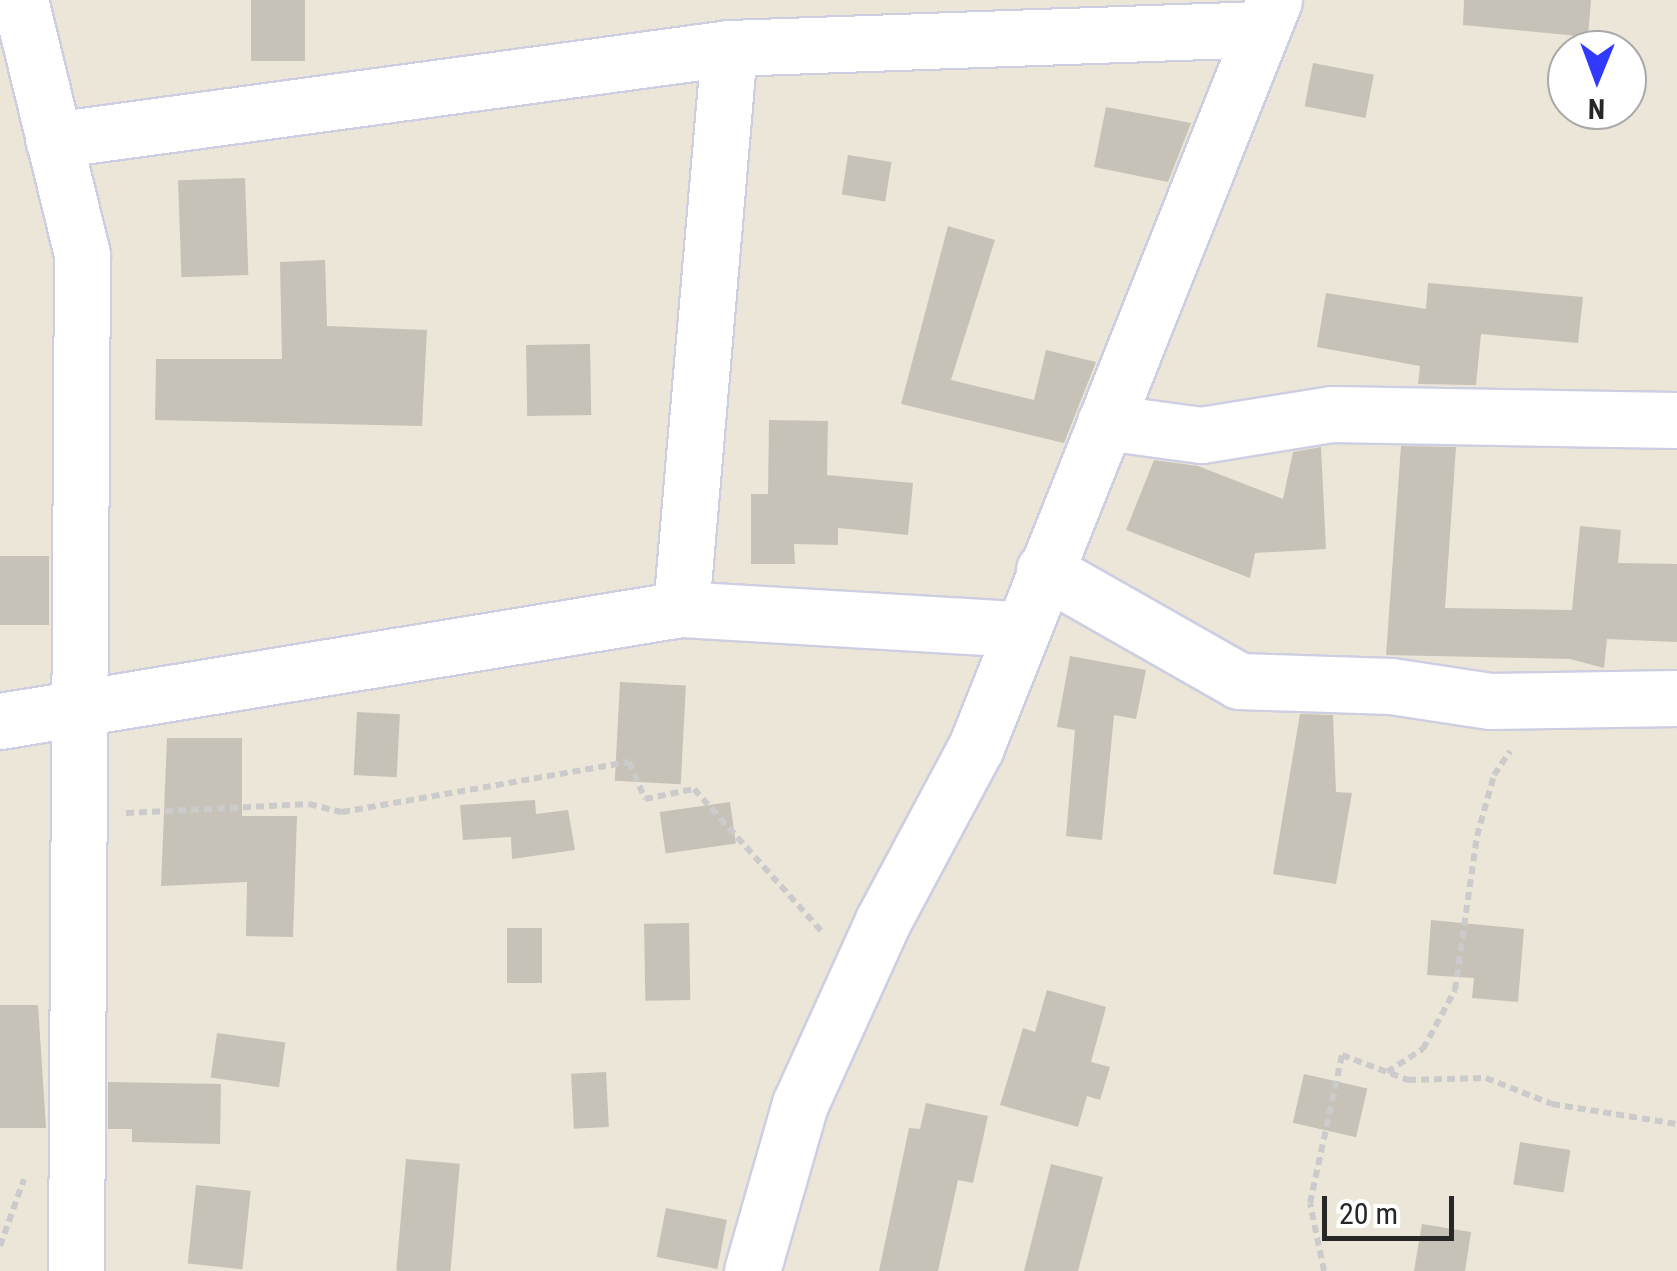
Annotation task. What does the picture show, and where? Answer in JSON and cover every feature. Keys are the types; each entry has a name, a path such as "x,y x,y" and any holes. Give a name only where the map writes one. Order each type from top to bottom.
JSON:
{"street":[{"path":"20,0 82,255 76,1271"},
{"path":"53,140 730,48 1268,14 976,746 850,993 800,1104 752,1271"},
{"path":"681,609 730,48"},
{"path":"1105,422 1201,435 1332,414 1677,420"},
{"path":"1044,570 1239,682 1544,701 1677,698"},
{"path":"0,721 681,609 1021,629"}],"path":[{"path":"1388,1072 1423,1049 1454,990 1477,836 1494,775 1544,701"},
{"path":"78,815 309,804 342,812 629,762 645,799 694,789 722,816 829,940 850,993"},
{"path":"1324,1271 1310,1203 1342,1055 1408,1080 1486,1078 1552,1104 1677,1124"}],"building":[{"path":"251,0 305,0 305,61 251,61"},
{"path":"1464,0 1591,0 1589,30 1547,30 1547,33 1463,25"},
{"path":"1313,63 1374,75 1365,118 1305,106"},
{"path":"1106,107 1191,123 1168,182 1094,167"},
{"path":"848,155 891,162 885,201 842,195"},
{"path":"245,178 248,275 181,277 178,180"},
{"path":"948,226 995,240 951,380 1034,400 1046,350 1096,362 1064,443 901,404"},
{"path":"325,260 327,326 427,330 422,426 155,420 156,359 282,359 280,262"},
{"path":"1428,283 1583,297 1578,343 1481,334 1476,385 1418,384 1420,366 1317,347 1326,293 1426,309"},
{"path":"590,344 591,415 527,416 526,345"},
{"path":"769,420 828,421 827,475 913,483 908,535 838,528 838,545 794,544 795,564 751,564 751,494 768,494"},
{"path":"1401,446 1456,447 1445,608 1572,610 1580,526 1621,530 1618,563 1677,564 1677,642 1607,639 1604,668 1570,659 1386,655"},
{"path":"1321,447 1326,549 1255,553 1250,578 1126,530 1154,460 1198,466 1283,499 1293,452"},
{"path":"0,556 49,556 49,625 0,625"},
{"path":"1070,656 1146,670 1136,719 1114,715 1102,840 1066,836 1075,730 1057,727"},
{"path":"620,682 686,685 681,784 615,781"},
{"path":"357,712 400,714 397,777 354,775"},
{"path":"1300,714 1333,715 1336,792 1352,793 1336,884 1273,874"},
{"path":"167,738 242,738 242,816 297,816 293,937 246,936 247,882 161,886"},
{"path":"535,800 536,814 568,810 575,850 512,859 511,837 463,840 460,805"},
{"path":"730,802 736,844 666,853 660,812"},
{"path":"1431,920 1524,929 1518,1002 1472,998 1474,978 1427,975"},
{"path":"689,923 690,1000 645,1001 644,924"},
{"path":"507,928 542,928 542,983 507,983"},
{"path":"1047,990 1106,1007 1091,1062 1110,1067 1100,1100 1087,1096 1078,1127 1000,1105 1023,1028 1035,1032"},
{"path":"0,1005 38,1005 46,1128 0,1128"},
{"path":"217,1033 285,1043 279,1087 211,1078"},
{"path":"606,1072 609,1127 574,1129 571,1074"},
{"path":"1304,1074 1367,1089 1356,1137 1293,1123"},
{"path":"108,1082 221,1084 220,1144 132,1142 132,1129 108,1129"},
{"path":"926,1103 988,1116 973,1183 958,1180 938,1271 879,1271 909,1128 920,1129"},
{"path":"1520,1142 1570,1150 1564,1192 1513,1184"},
{"path":"406,1159 460,1164 450,1271 396,1271"},
{"path":"1051,1164 1103,1177 1078,1271 1024,1271"},
{"path":"196,1185 251,1191 242,1269 188,1264"},
{"path":"666,1208 727,1220 717,1269 656,1257"},
{"path":"1422,1224 1471,1232 1465,1271 1414,1271"}]}
